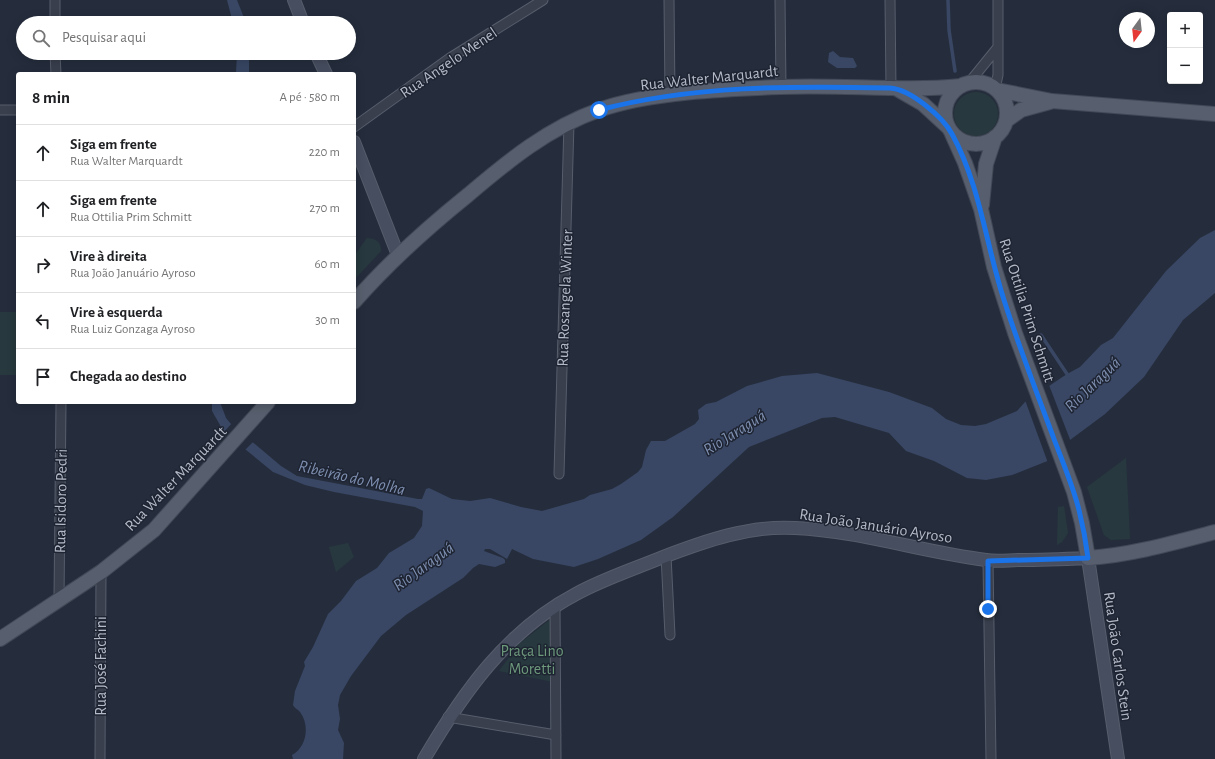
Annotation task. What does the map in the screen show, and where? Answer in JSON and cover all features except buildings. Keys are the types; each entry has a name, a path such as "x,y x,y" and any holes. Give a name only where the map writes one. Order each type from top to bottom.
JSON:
{"main road":[{"path":"294,0 301,16"},
{"path":"319,60 325,72"},
{"path":"1052,101 1021,110 1007,120 995,137 987,142 978,144 968,143 950,130 945,111 950,96 964,85 980,83 996,90 1052,101 1215,114"},
{"name":"Rua Walter Marquardt","path":"356,300 398,255 502,165 530,145 568,122 599,110 620,104 670,95 781,87 894,88 964,85"},
{"name":"Rua Walter Marquardt","path":"894,88 923,104 950,130"},
{"path":"996,90 1007,104 1007,120"},
{"name":"Rua Ottilia Prim Schmitt","path":"950,130 965,163 981,210 994,268 1015,333 1074,492 1082,523 1088,558"},
{"name":"Rua Ottilia Prim Schmitt","path":"981,210 986,164 995,137"},
{"path":"356,147 398,255"},
{"name":"Rua Walter Marquardt","path":"0,639 101,572 154,530 266,404"},
{"name":"Rua João Januário Ayroso","path":"424,759 448,717 485,668 507,644 555,606 590,587 666,556 727,535 772,528 794,527 871,538 988,561 1088,558 1150,548 1215,532"},
{"name":"Rua João Carlos Stein","path":"1088,558 1118,759"}],"street":[{"path":"55,0 55,16"},
{"name":"Rua Angelo Menel","path":"356,126 450,58 543,0"},
{"path":"669,0 670,95"},
{"path":"780,0 781,87"},
{"path":"890,0 894,88"},
{"path":"996,90 998,75 998,0"},
{"path":"964,85 998,47"},
{"path":"55,60 56,72"},
{"path":"0,110 16,110"},
{"name":"Rua Rosangela Winter","path":"559,474 568,122"},
{"name":"Rua Isidoro Pedri","path":"59,600 61,404"},
{"path":"666,556 670,635"},
{"path":"988,561 991,759"},
{"name":"Rua José Fachini","path":"100,759 101,572"},
{"path":"555,606 556,759"},
{"path":"448,717 556,735"}],"green space":[{"path":"972,92 980,92 985,93 992,98 997,105 997,123 992,130 985,135 972,136 964,133 957,126 954,118 954,110 957,102 964,95"},
{"path":"367,238 377,241 380,245 381,251 356,278 356,253"},
{"path":"0,312 16,312 16,375 0,375"},
{"path":"1126,458 1130,539 1111,540 1104,535 1087,487"},
{"path":"1064,506 1068,533 1062,542 1057,545 1058,507"},
{"path":"348,543 354,557 336,572 329,547"},
{"name":"Praça Lino Moretti","path":"552,618 553,682 499,671 519,644"}],"water":[{"path":"227,0 237,0 243,16 231,16"},
{"path":"833,51 840,57 853,58 857,66 855,68 837,68 828,62 829,53"},
{"path":"237,60 249,60 249,72 236,72"},
{"name":"Rio Jaraguá","path":"1215,230 1215,293 1183,320 1144,377 1105,414 1070,440 1050,460 1012,475 986,480 967,478 934,461 906,451 889,433 835,417 822,418 749,447 673,517 641,540 598,559 574,567 533,559 512,549 507,559 490,549 485,549 484,551 503,558 505,563 495,567 479,564 463,578 406,615 381,636 351,676 340,695 338,705 340,719 338,730 344,743 343,759 293,759 292,755 301,747 304,741 306,729 303,717 293,705 295,691 305,666 304,662 313,647 328,614 341,601 356,581 377,568 389,553 414,538 422,526 423,511 415,507 305,485 273,472 224,432 212,411 212,404 221,404 226,418 231,424 281,466 297,476 418,499 422,499 426,489 429,488 452,499 470,501 490,498 521,507 542,511 584,499 590,495 612,489 621,484 638,472 642,467 646,450 651,441 665,441 695,424 699,419 698,410 706,404 716,402 747,386 782,376 817,373 889,392 932,408 946,419 961,425 975,426 986,424 1017,411 1025,402 1080,367 1101,345 1113,338 1166,271 1200,238"}],"pier":[{"path":"1049,385 1071,442 1062,452 1048,463 1025,400"},
{"path":"233,422 254,441 244,451 223,433"}],"waterway":[{"path":"948,0 949,30 955,71"},
{"path":"1041,335 1069,377"}],"route":[{"path":"599,110 628,102 670,95 726,90 781,87 890,88 897,89 914,98 929,109 948,127 965,163 979,202 994,268 1015,333 1074,492 1082,523 1088,558 988,561 988,609"}],"water label":[{"name":"Ribeirão do Molha","path":"352,477"}]}
